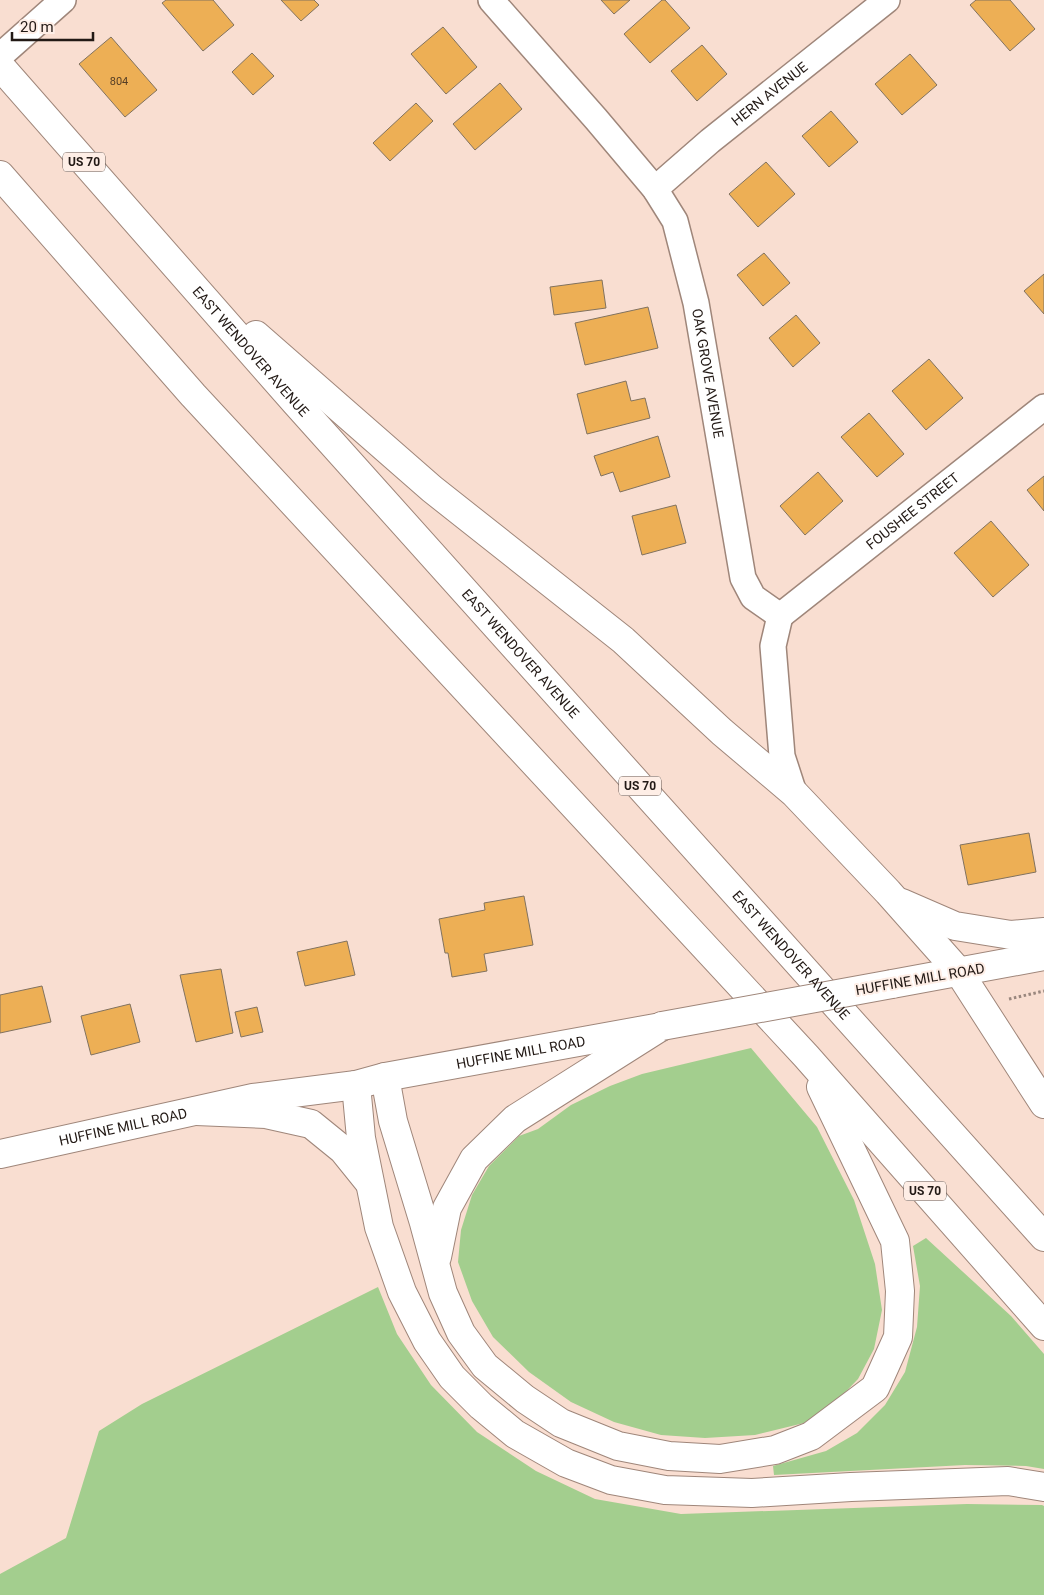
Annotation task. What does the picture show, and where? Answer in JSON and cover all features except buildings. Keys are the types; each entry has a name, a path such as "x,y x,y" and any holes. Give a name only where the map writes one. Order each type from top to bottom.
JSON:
{"main road":[{"name":"EAST WENDOVER AVENUE","path":"0,66 168,258 1044,1238"},
{"name":"US 70","path":"0,175 193,395 806,1056 1044,1326"},
{"path":"168,258 432,489 623,640 722,732 794,793 896,901 958,972 1044,1104"},
{"path":"896,901 955,926 1011,935 1044,932"},
{"name":"HUFFINE MILL ROAD","path":"0,1154 253,1098 356,1085 385,1077 1044,956"},
{"path":"436,1264 447,1208 474,1159 515,1120 662,1026"},
{"path":"385,1077 393,1121 443,1292 460,1334 486,1366 525,1399 561,1423 618,1446 669,1456 720,1459 775,1450 811,1436 875,1388 898,1336 900,1291 895,1241 806,1056"},
{"path":"356,1085 361,1138 379,1228 402,1292 428,1340 452,1377 481,1406 515,1434 566,1463 611,1480 665,1490 752,1494 851,1487 1008,1481 1044,1487"},
{"path":"196,1111 266,1114 311,1124 343,1150 370,1184"}],"street":[{"path":"0,56 63,0"},
{"name":"OAK GROVE AVENUE","path":"491,0 655,189 675,221 696,304 743,578 753,597 780,616"},
{"name":"HERN AVENUE","path":"655,189 710,141 887,0"},
{"name":"FOUSHEE STREET","path":"780,616 1044,407"},
{"path":"780,616 773,646 782,756 794,793"}],"path":[{"path":"1006,1000 1044,991"}],"green space":[{"path":"751,1048 817,1127 854,1200 875,1264 882,1310 874,1349 858,1379 834,1404 804,1423 755,1435 705,1438 661,1435 614,1422 571,1402 529,1372 493,1337 472,1301 458,1262 461,1230 472,1195 489,1166 519,1136 538,1129 571,1105 610,1086 642,1074"},
{"path":"926,1238 1011,1316 1044,1354 1044,1469 1026,1466 965,1465 774,1475 773,1466 826,1451 857,1433 885,1405 905,1372 917,1327 920,1286 913,1246"},
{"path":"378,1287 397,1334 431,1385 477,1432 536,1471 595,1499 681,1514 967,1504 1042,1505 1044,1506 1044,1595 0,1595 0,1574 66,1538 99,1431 142,1404"}]}
